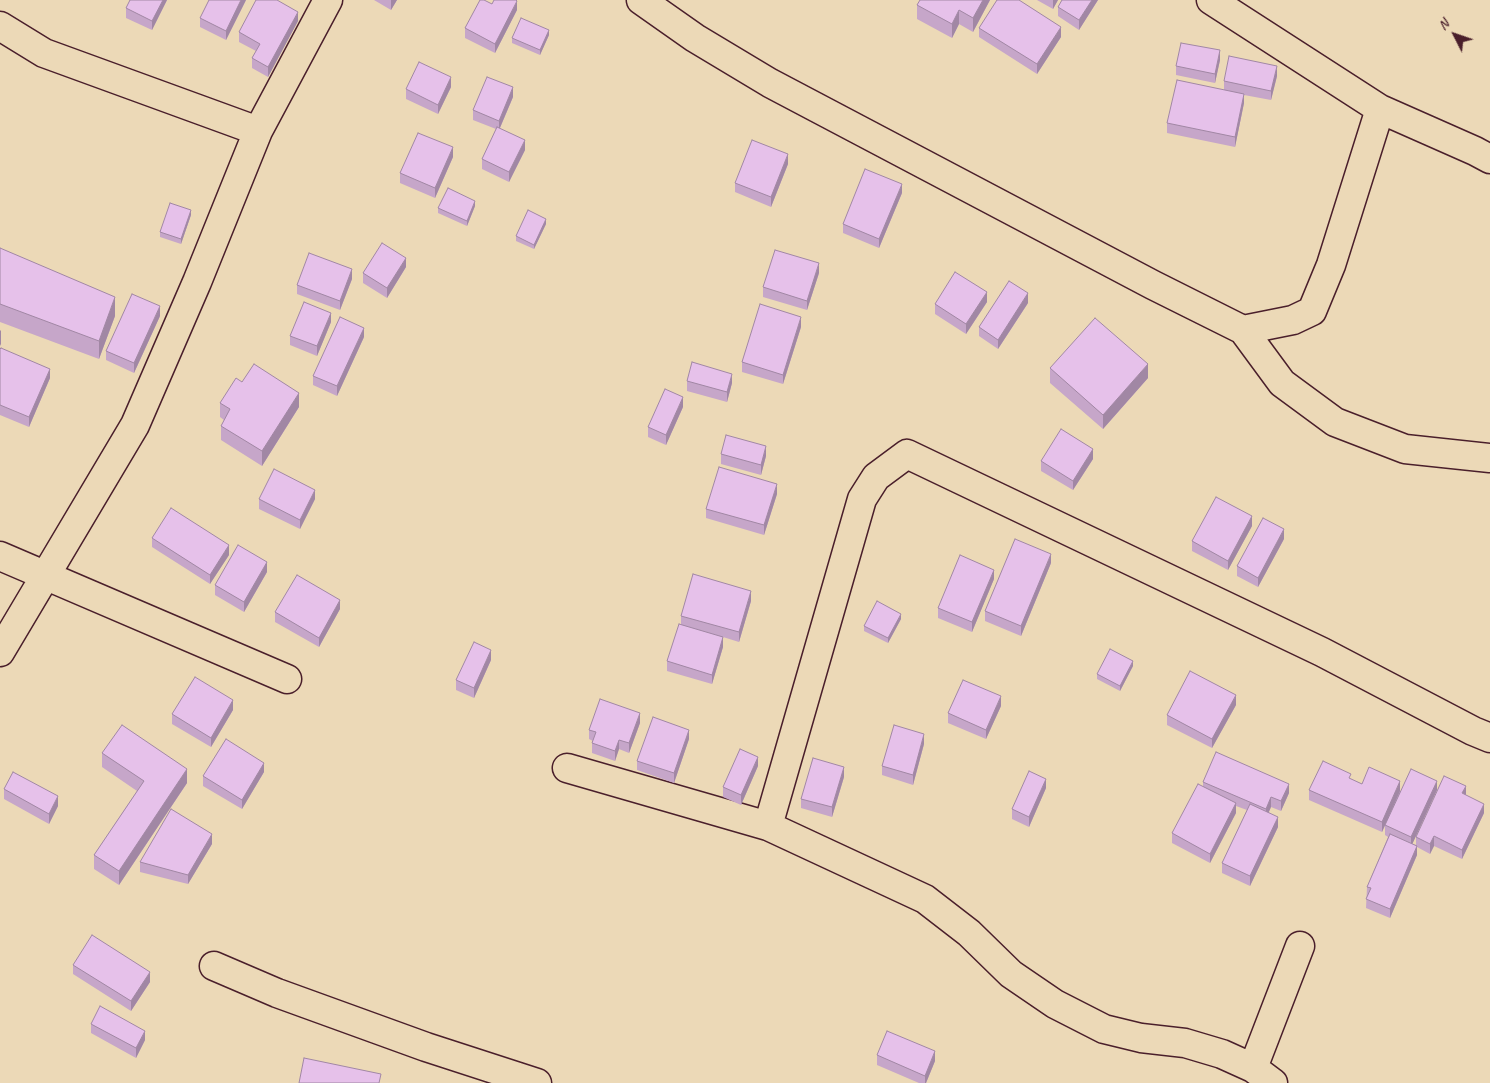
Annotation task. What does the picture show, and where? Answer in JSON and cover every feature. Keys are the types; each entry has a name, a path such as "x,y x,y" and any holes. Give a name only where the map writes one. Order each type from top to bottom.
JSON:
{"street":[{"path":"0,652 135,426 197,282 258,130 328,0"},
{"path":"641,0 694,38 770,83 1153,285 1243,330 1282,384 1335,422 1405,449 1490,458"},
{"path":"1211,0 1380,109 1475,150 1490,159"},
{"path":"0,26 44,53 258,130"},
{"path":"1243,330 1293,320 1312,311 1331,265 1380,109"},
{"path":"768,826 862,499 876,477 907,454 1322,652 1473,731 1490,738"},
{"path":"0,556 287,679"},
{"path":"567,768 768,826 925,899 969,933 1011,974 1055,1004 1104,1029 1142,1038 1185,1043 1222,1054 1263,1076 1300,946"},
{"path":"214,966 277,993 426,1047 537,1083"}],"building":[{"path":"130,0 163,0 152,21 126,8"},
{"path":"209,0 241,0 226,31 200,18"},
{"path":"256,0 277,0 298,12 268,67 252,58 260,44 239,32"},
{"path":"480,0 492,4 494,0 517,1 495,44 465,28"},
{"path":"920,0 983,0 973,18 959,10 952,24 917,5"},
{"path":"997,0 1019,0 1061,27 1037,64 979,28"},
{"path":"1062,0 1092,0 1079,20 1058,7"},
{"path":"521,18 549,30 540,50 512,38"},
{"path":"1181,43 1220,50 1215,74 1176,66"},
{"path":"1229,56 1277,66 1271,91 1224,81"},
{"path":"419,62 451,77 438,105 406,89"},
{"path":"487,77 513,87 499,121 473,110"},
{"path":"1177,80 1244,94 1235,137 1167,123"},
{"path":"497,127 525,140 509,172 482,159"},
{"path":"418,133 453,147 435,188 400,173"},
{"path":"752,140 788,154 771,197 735,183"},
{"path":"865,169 902,184 879,239 843,224"},
{"path":"448,188 475,201 467,221 438,208"},
{"path":"170,203 191,210 181,239 160,232"},
{"path":"528,210 546,219 534,245 516,236"},
{"path":"382,243 406,258 387,288 363,273"},
{"path":"0,248 115,297 99,341 0,304"},
{"path":"775,250 819,263 807,301 763,287"},
{"path":"309,253 352,269 340,301 297,285"},
{"path":"955,272 987,292 966,324 935,304"},
{"path":"1009,281 1028,293 998,340 979,327"},
{"path":"132,294 160,306 134,363 106,351"},
{"path":"304,302 331,313 317,346 290,336"},
{"path":"760,304 801,317 783,375 742,362"},
{"path":"340,317 364,328 337,386 313,376"},
{"path":"1095,318 1148,364 1103,415 1050,368"},
{"path":"1,348 50,369 29,417 0,405"},
{"path":"692,362 732,374 727,392 687,381"},
{"path":"254,364 299,393 262,451 221,426 230,409 220,403 236,378 242,382"},
{"path":"665,389 683,397 666,435 648,427"},
{"path":"1061,429 1093,449 1073,481 1041,461"},
{"path":"726,435 766,446 761,465 721,454"},
{"path":"719,467 777,484 764,525 706,509"},
{"path":"274,469 315,490 300,520 259,499"},
{"path":"1216,497 1252,516 1228,561 1192,541"},
{"path":"171,508 229,545 210,575 152,538"},
{"path":"1263,518 1284,529 1258,578 1237,566"},
{"path":"1015,539 1051,554 1021,626 985,611"},
{"path":"238,545 267,562 244,602 215,585"},
{"path":"960,555 994,570 972,622 938,608"},
{"path":"693,574 751,591 739,632 681,616"},
{"path":"297,575 340,600 319,638 275,612"},
{"path":"877,601 901,614 888,638 864,626"},
{"path":"679,624 723,637 712,675 667,661"},
{"path":"474,642 491,650 474,688 456,680"},
{"path":"1110,649 1133,661 1120,686 1097,674"},
{"path":"1190,671 1236,695 1212,739 1167,715"},
{"path":"195,677 233,700 211,738 172,714"},
{"path":"963,680 1001,696 986,730 948,713"},
{"path":"600,699 640,713 629,743 619,740 615,751 592,743 596,732 589,730"},
{"path":"653,717 689,730 674,773 637,761"},
{"path":"122,725 187,769 119,871 94,855 144,781 102,753"},
{"path":"894,725 924,734 913,775 882,766"},
{"path":"226,739 264,763 242,800 203,776"},
{"path":"740,749 758,757 741,795 723,787"},
{"path":"1216,752 1289,784 1281,801 1271,797 1266,809 1203,782"},
{"path":"813,758 844,767 832,807 801,799"},
{"path":"1323,761 1351,774 1349,778 1362,784 1369,767 1400,781 1382,822 1309,790"},
{"path":"1411,769 1437,781 1411,837 1385,825"},
{"path":"1029,771 1046,779 1029,817 1012,809"},
{"path":"13,772 58,796 49,814 4,789"},
{"path":"1444,776 1466,786 1462,793 1484,804 1462,850 1434,836 1430,844 1416,837"},
{"path":"1198,784 1236,803 1210,854 1172,833"},
{"path":"1250,804 1278,817 1250,876 1222,863"},
{"path":"171,809 212,834 188,875 140,862"},
{"path":"1390,834 1417,846 1390,909 1366,899 1371,888 1367,887"},
{"path":"92,935 150,972 131,1001 73,965"},
{"path":"100,1006 145,1031 136,1048 91,1024"},
{"path":"887,1031 935,1051 925,1076 877,1055"},
{"path":"304,1058 381,1074 379,1083 299,1083"}]}
